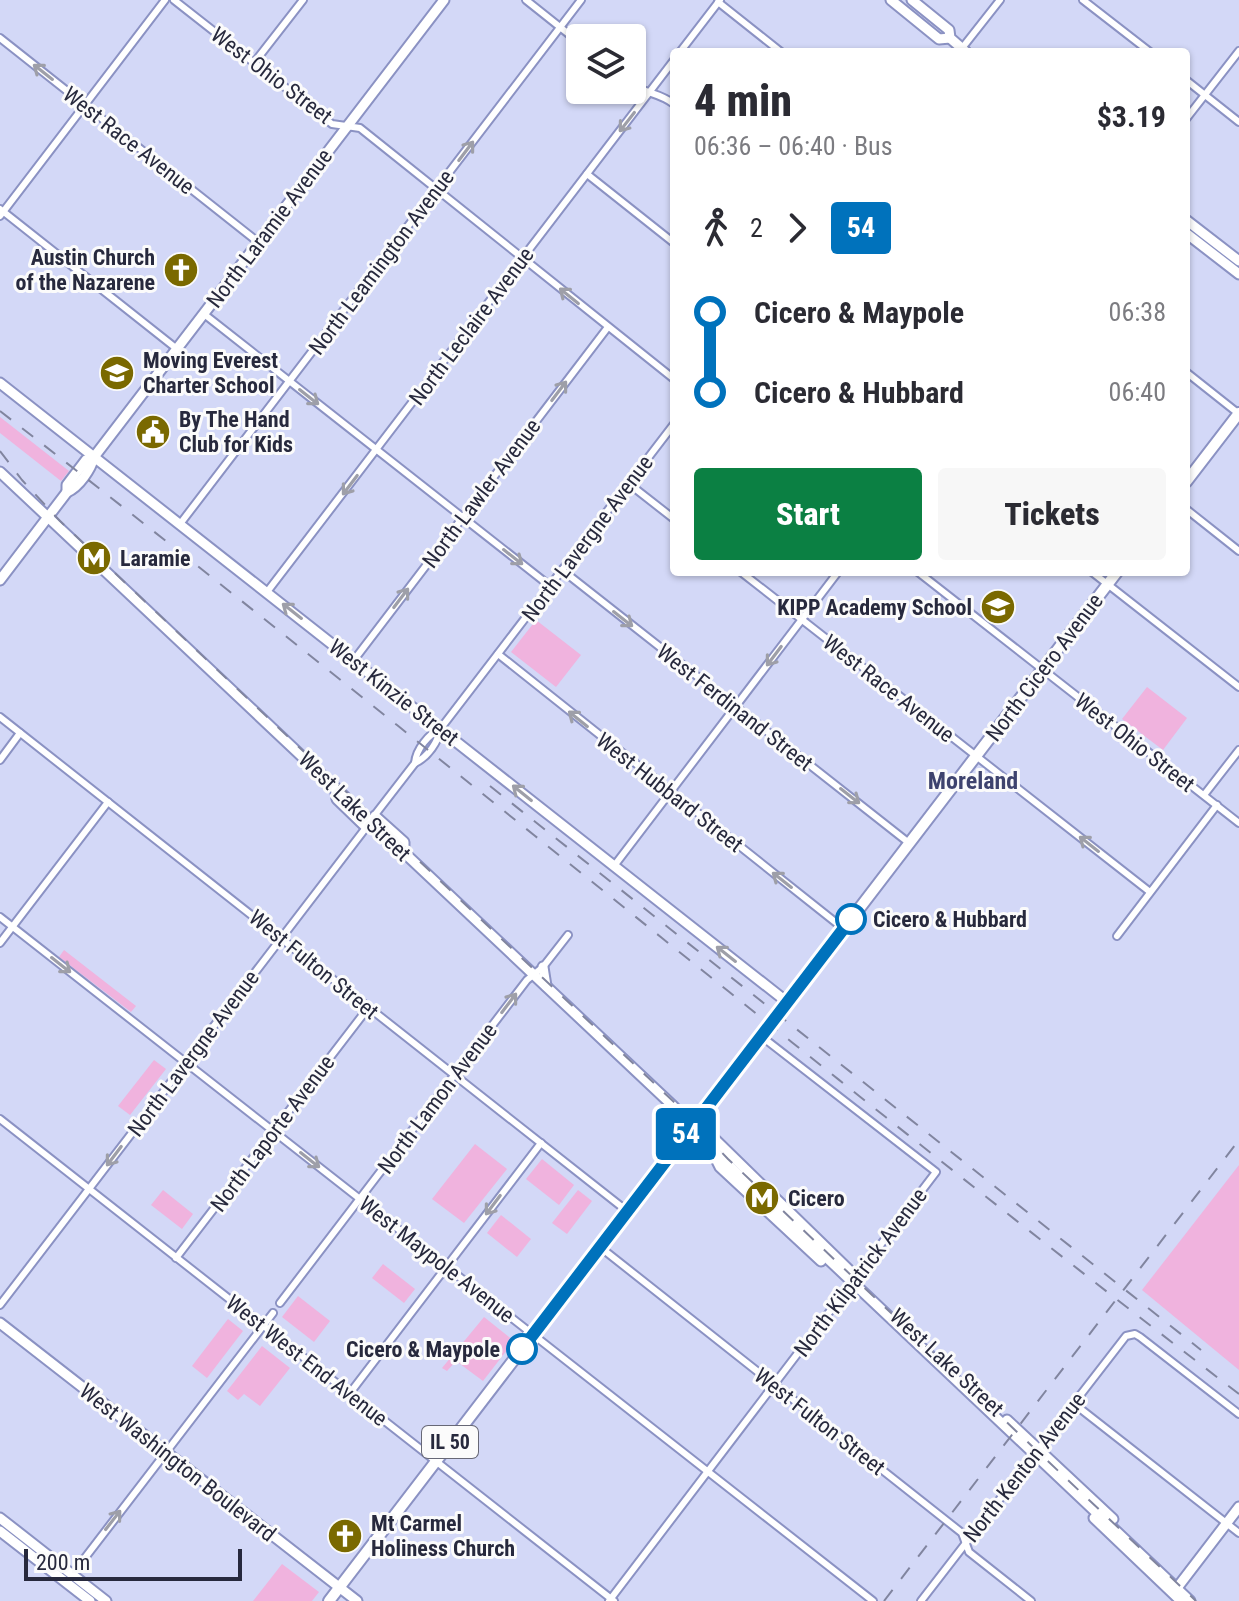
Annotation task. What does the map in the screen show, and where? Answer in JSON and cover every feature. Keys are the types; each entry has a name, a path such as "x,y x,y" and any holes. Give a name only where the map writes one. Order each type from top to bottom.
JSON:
{"main road":[{"name":"North Laramie Avenue","path":"0,580 67,492 73,490 92,465 94,457 444,0"},
{"path":"891,0 939,39 950,38"},
{"path":"912,0 949,30 950,38 959,48"},
{"path":"1190,223 1239,261"},
{"path":"1190,236 1239,274"},
{"name":"West Kinzie Street","path":"0,383 787,1002"},
{"path":"1190,477 1239,414"},
{"name":"West Lake Street","path":"0,472 694,1124 853,1282"},
{"name":"North Cicero Avenue","path":"329,1601 1114,576"},
{"path":"335,787 337,799 404,842 404,852"},
{"path":"543,967 546,986"},
{"name":"West Lake Street","path":"694,1124 707,1144 1034,1453 1181,1601"},
{"name":"West Washington Boulevard","path":"0,1323 357,1601"},
{"path":"1174,1591 1239,1507"},
{"path":"0,1518 69,1578 90,1601"},
{"path":"0,1531 106,1601"},
{"name":"West Lake Street","path":"1174,1591 1190,1601"},
{"name":"West Lake Street","path":"1174,1591 1199,1601"}],"street":[{"path":"165,0 1,212 177,349"},
{"name":"West Ohio Street","path":"174,0 332,124 360,128 670,376"},
{"path":"254,63 303,0"},
{"path":"526,0 566,32"},
{"name":"North Leamington Avenue","path":"180,524 581,0"},
{"path":"964,48 1000,0"},
{"path":"1083,0 1145,48"},
{"path":"683,48 719,1 776,48"},
{"name":"West Race Avenue","path":"0,38 258,242"},
{"path":"1190,114 1239,51"},
{"name":"North Leclaire Avenue","path":"267,592 670,65"},
{"path":"1190,83 1239,122"},
{"path":"646,91 661,94 670,101"},
{"path":"587,174 670,240"},
{"path":"204,314 550,586"},
{"name":"North Lawler Avenue","path":"354,660 608,327"},
{"path":"1190,375 1239,414"},
{"name":"North Lavergne Avenue","path":"0,1305 415,763 423,760 439,738 441,728 670,429"},
{"path":"628,483 670,516"},
{"path":"1190,512 1239,551"},
{"name":"West Ferdinand Street","path":"562,570 909,843"},
{"name":"West Race Avenue","path":"746,576 1150,892"},
{"path":"614,866 835,576"},
{"name":"West Ohio Street","path":"923,576 1239,823"},
{"path":"1097,576 1239,687"},
{"name":"West Hubbard Street","path":"498,654 844,929"},
{"name":"West Fulton Street","path":"0,717 627,1211"},
{"path":"0,760 20,733"},
{"path":"1204,795 1239,750"},
{"path":"0,943 108,802"},
{"path":"1117,936 1217,805"},
{"name":"West Maypole Avenue","path":"0,917 873,1601"},
{"name":"North Lamon Avenue","path":"280,1303 532,974 543,967 568,935"},
{"name":"North Laporte Avenue","path":"176,1258 368,1008"},
{"name":"North Kilpatrick Avenue","path":"611,1600 936,1172 761,1036"},
{"name":"West West End Avenue","path":"0,1119 611,1600"},
{"path":"350,1393 541,1143"},
{"name":"West Fulton Street","path":"600,1247 962,1533 969,1552 1031,1601"},
{"path":"69,1578 273,1313"},
{"name":"North Kenton Avenue","path":"921,1601 1129,1334 1140,1337 1239,1414"},
{"path":"1073,1403 1239,1533"}],"shaded area":[{"path":"0,417 69,471 61,481 0,433"},
{"path":"536,620 581,655 556,687 511,652"},
{"path":"1147,687 1187,718 1163,750 1122,719"},
{"path":"64,950 136,1006 131,1012 59,957"},
{"path":"154,1060 166,1069 130,1115 118,1106"},
{"path":"475,1144 507,1169 464,1223 432,1199"},
{"path":"542,1159 574,1185 559,1205 526,1179"},
{"path":"1239,1165 1239,1370 1142,1290"},
{"path":"163,1190 193,1214 182,1229 151,1205"},
{"path":"578,1190 592,1201 567,1234 552,1223"},
{"path":"501,1215 531,1239 517,1257 487,1233"},
{"path":"383,1264 415,1289 404,1303 372,1278"},
{"path":"298,1296 330,1321 314,1342 282,1317"},
{"path":"484,1317 514,1341 483,1381 456,1361 447,1371 442,1368"},
{"path":"228,1319 243,1331 207,1378 192,1366"},
{"path":"262,1346 290,1368 260,1406 244,1394 238,1400 227,1391"},
{"path":"282,1564 319,1592 312,1601 253,1601"}],"railway":[{"path":"0,411 1239,1394"},
{"path":"0,451 60,521 1196,1601"},
{"path":"490,786 1201,1350"},
{"path":"884,1601 1239,1140"}],"bus line":[{"name":"54","path":"522,1349 851,919"}],"place":[{"name":"Austin Church of the Nazarene","path":"181,270"},
{"name":"Moving Everest Charter School","path":"117,373"},
{"name":"By The Hand Club for Kids","path":"153,432"},
{"name":"Laramie","path":"94,558"},
{"name":"KIPP Academy School","path":"998,607"},
{"name":"Cicero & Hubbard","path":"851,919"},
{"name":"Cicero","path":"762,1198"},
{"name":"Cicero & Maypole","path":"522,1349"},
{"name":"Mt Carmel Holiness Church","path":"345,1536"}],"district":[{"name":"Moreland","path":"973,781"}]}
